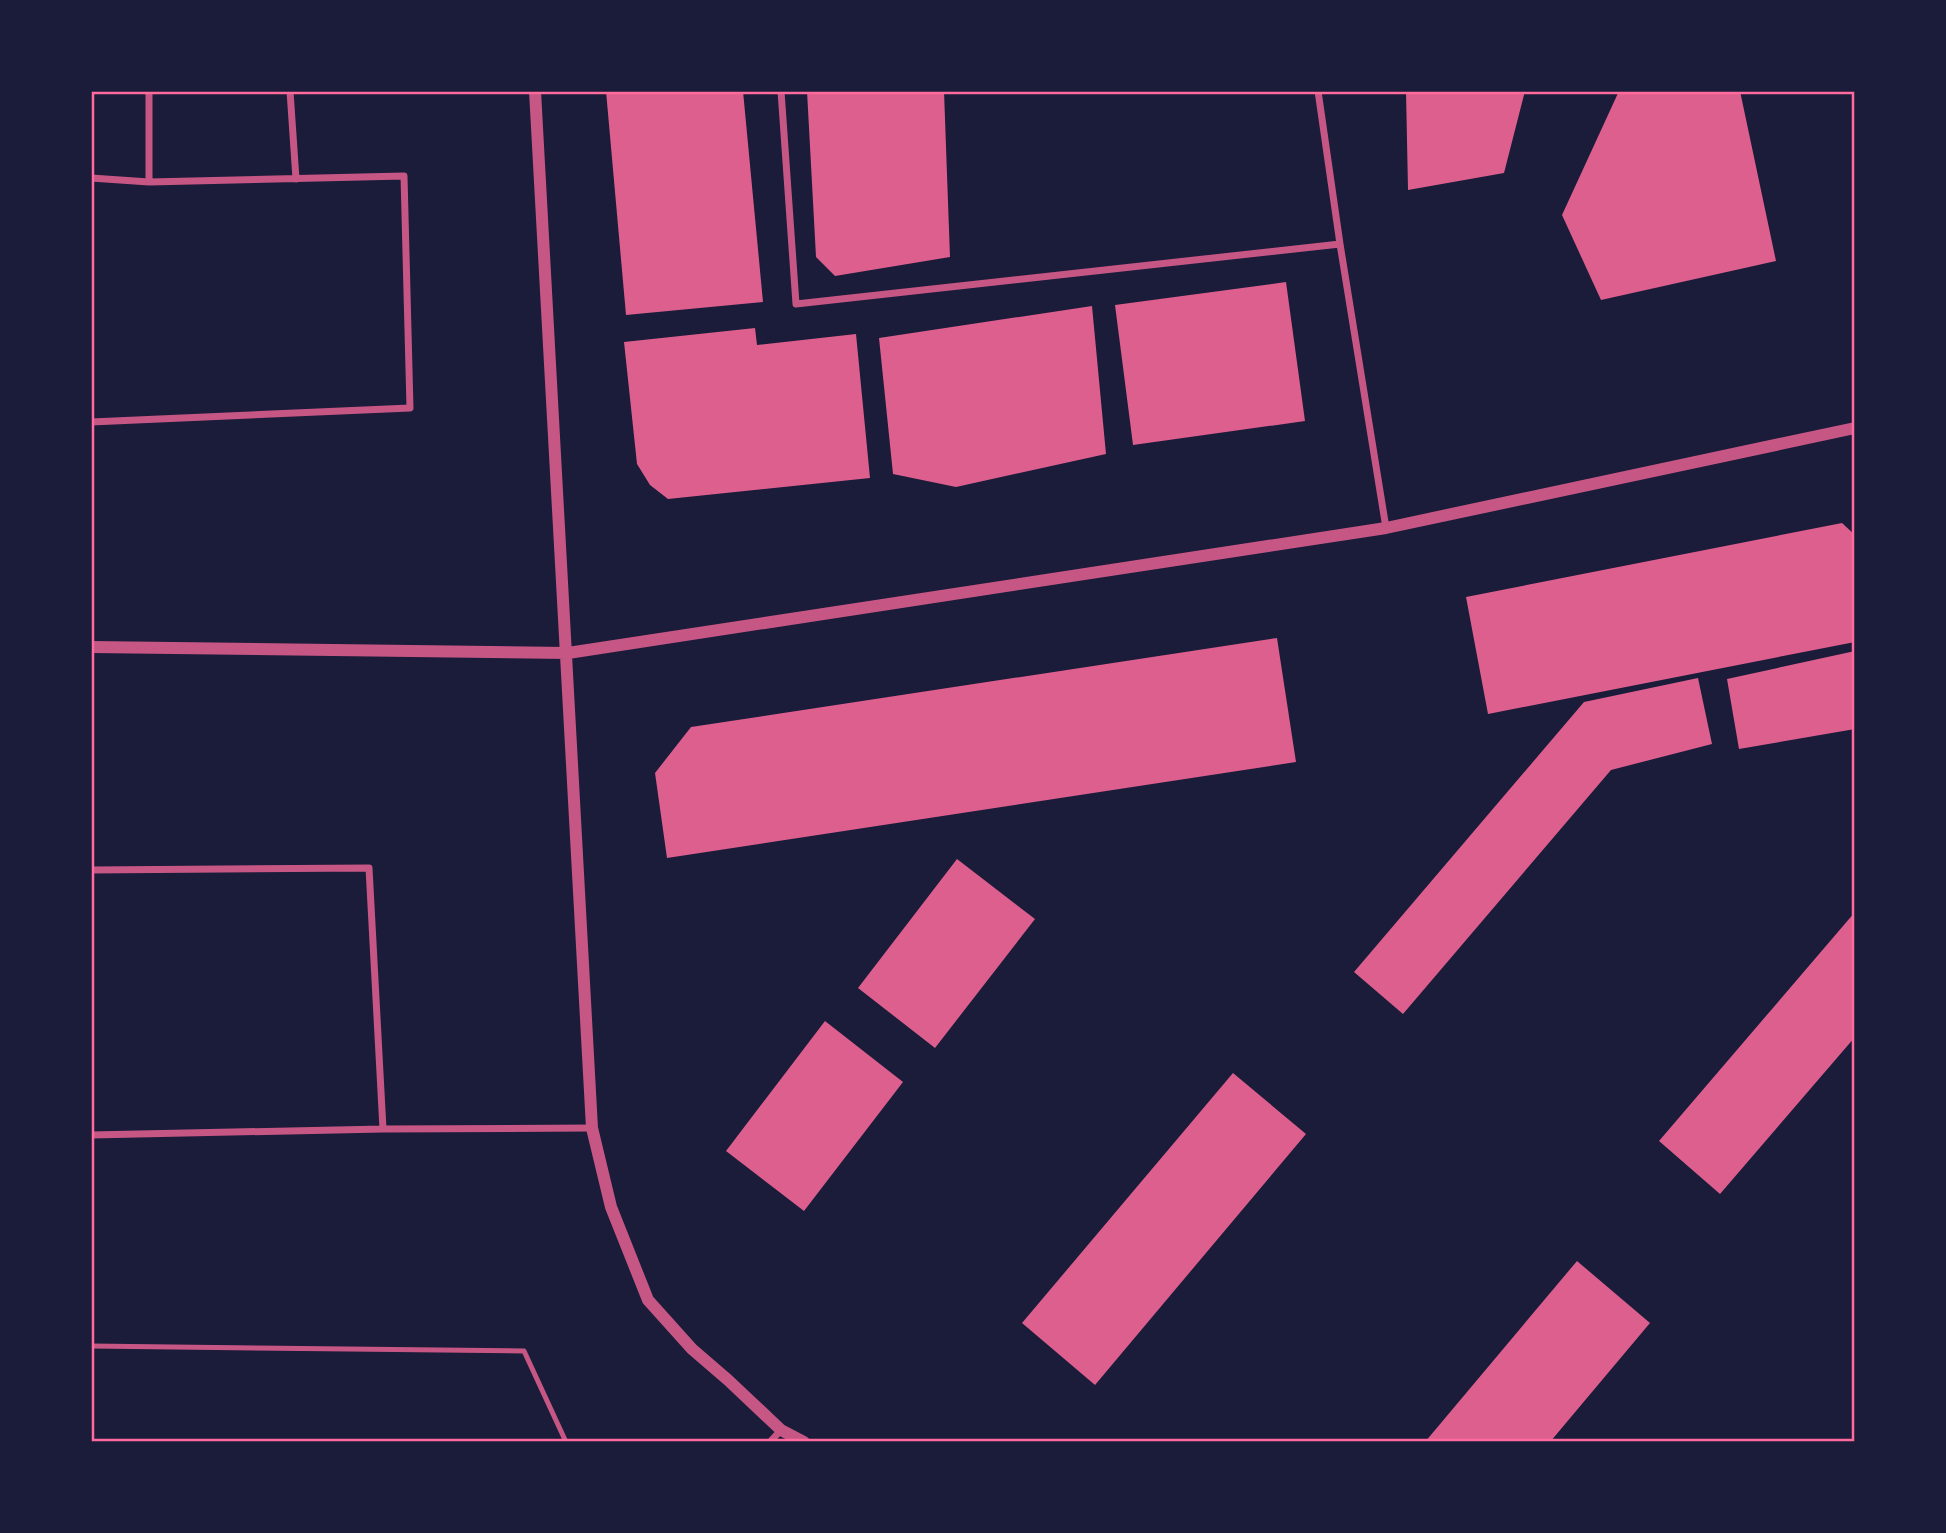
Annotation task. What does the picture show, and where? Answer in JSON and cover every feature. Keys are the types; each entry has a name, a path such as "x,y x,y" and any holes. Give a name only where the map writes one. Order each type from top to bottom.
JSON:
{"street":[{"path":"149,91 149,182"},
{"path":"290,91 296,179"},
{"path":"535,91 568,653 592,1128 611,1207 648,1300 692,1349 781,1430 804,1442"},
{"path":"781,91 796,304 1340,244"},
{"path":"1318,91 1386,528"},
{"path":"91,178 149,182 404,176 410,408 91,422"},
{"path":"91,647 568,653 1386,528 1855,428"},
{"path":"91,870 369,868 383,1129"},
{"path":"91,1135 592,1128"},
{"path":"770,1442 781,1430"}],"lane":[{"path":"91,1346 524,1352 566,1442"}],"building":[{"path":"606,91 743,91 763,302 626,315"},
{"path":"807,91 944,91 950,257 835,276 816,257"},
{"path":"1406,91 1525,91 1504,173 1408,190"},
{"path":"1619,91 1740,91 1776,261 1601,300 1562,215"},
{"path":"1286,282 1305,421 1133,445 1115,305"},
{"path":"1092,306 1106,454 956,487 893,474 879,338"},
{"path":"755,328 757,345 856,334 870,478 668,499 650,485 637,464 624,342"},
{"path":"1842,523 1855,535 1855,642 1488,714 1466,597"},
{"path":"1277,638 1296,762 667,858 655,773 691,727"},
{"path":"1855,651 1855,729 1739,749 1727,679"},
{"path":"1698,678 1712,744 1611,770 1403,1014 1354,972 1584,702"},
{"path":"957,859 1035,919 935,1048 858,988"},
{"path":"1855,912 1855,1037 1720,1194 1659,1141"},
{"path":"825,1021 903,1082 804,1211 726,1151"},
{"path":"1233,1073 1306,1134 1095,1385 1022,1323"},
{"path":"1577,1261 1650,1323 1550,1442 1425,1442"}]}
